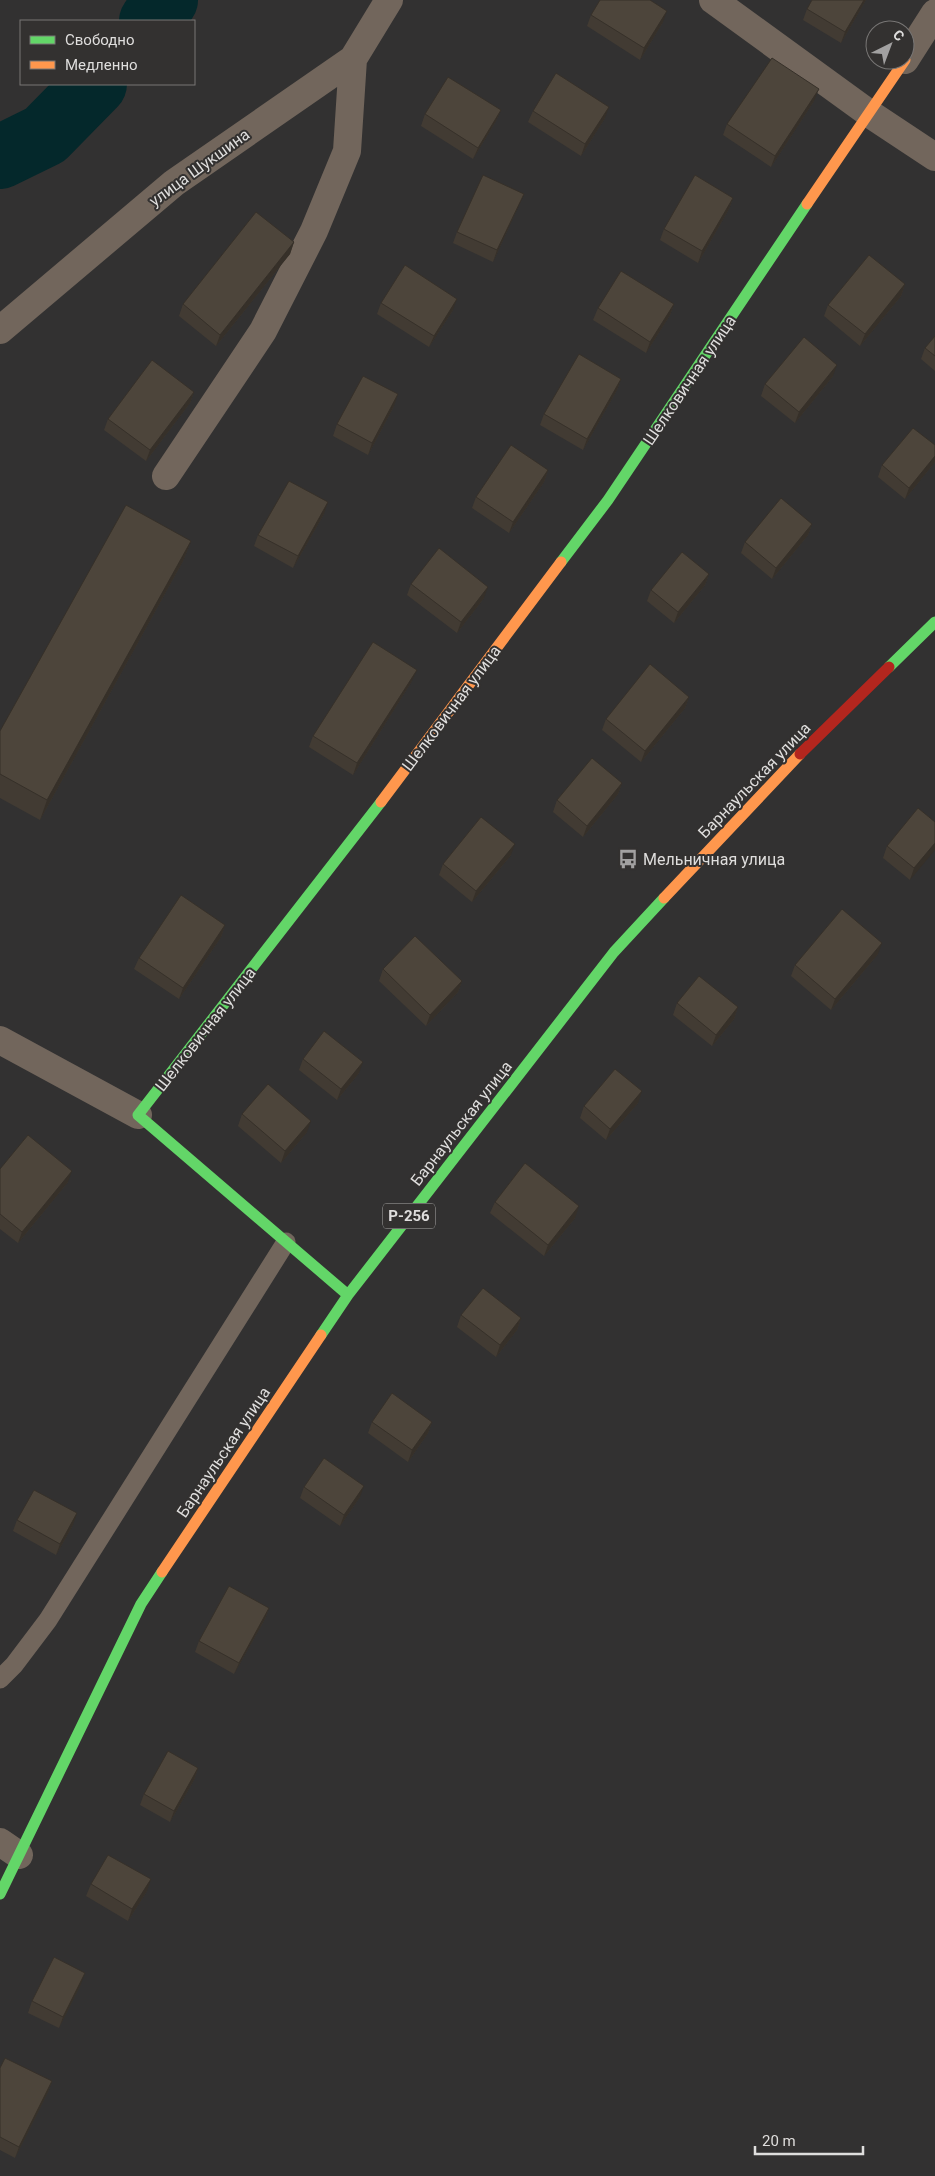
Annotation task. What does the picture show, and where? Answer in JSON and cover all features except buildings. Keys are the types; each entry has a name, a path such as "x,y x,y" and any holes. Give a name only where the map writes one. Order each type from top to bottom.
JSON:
{"main road":[{"name":"Шелковичная улица","path":"138,1115 309,897 608,500 899,70"},
{"name":"Барнаульская улица","path":"0,1894 10,1848 141,1604 348,1295 614,952 772,782 935,622"},
{"path":"138,1115 348,1295"}],"street":[{"name":"улица Шукшина","path":"0,330 174,183 353,59 390,0"},
{"path":"713,0 870,114 935,157"},
{"name":"Шелковичная улица","path":"915,44 935,13"},
{"path":"166,476 263,332 314,231 347,152 353,59"},
{"path":"0,1040 138,1115"}],"lane":[{"path":"0,1679 14,1665 48,1620 286,1242"}],"waterway":[{"path":"152,20 166,0"},
{"path":"0,157 45,135 94,85"}],"traffic: fast":[{"path":"561,562 608,500 807,204"},
{"path":"889,667 935,622"},
{"path":"348,1295 138,1115 381,802"},
{"path":"321,1335 348,1295 614,952 664,898"},
{"path":"0,1894 141,1604 162,1572"}],"traffic: slow":[{"path":"807,204 898,70"},
{"path":"381,802 561,562"},
{"path":"664,898 800,754"},
{"path":"162,1572 321,1335"}],"traffic: jam":[{"path":"800,754 889,667"}],"place":[{"name":"Мельничная улица","path":"628,859"}]}
